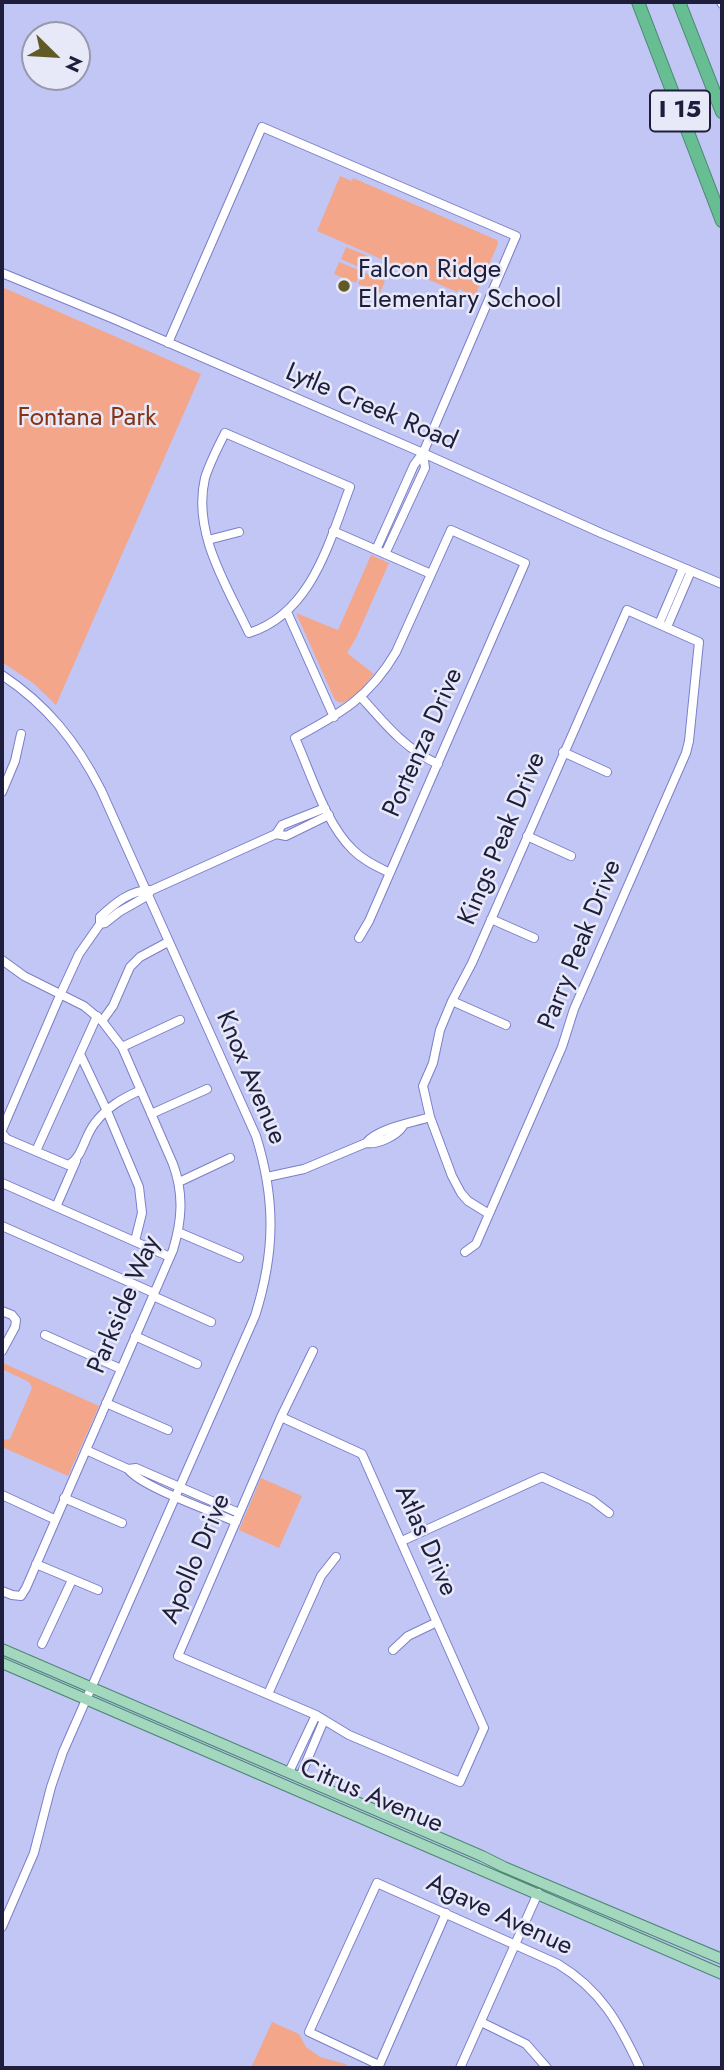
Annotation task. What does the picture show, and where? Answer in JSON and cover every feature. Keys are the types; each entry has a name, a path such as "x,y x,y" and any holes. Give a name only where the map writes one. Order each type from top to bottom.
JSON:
{"highway":[{"name":"I 15","path":"638,2 722,220"},
{"name":"I 15","path":"679,2 722,112"}],"main road":[{"name":"Citrus Avenue","path":"2,1649 722,1959"},
{"name":"Citrus Avenue","path":"2,1663 722,1974"}],"street":[{"path":"168,342 262,127 516,236 423,453 425,468 409,488 381,552"},
{"name":"Lytle Creek Road","path":"2,273 168,342 722,584"},
{"path":"225,433 351,487 318,567 304,592 287,612 267,627 249,633 208,540 202,517 205,478 225,433"},
{"name":"Portenza Drive","path":"359,938 369,921 526,563 450,530 431,574"},
{"path":"208,540 239,531"},
{"path":"333,531 431,574 387,668 361,697 334,717 295,738 340,834 353,850 368,862 390,873"},
{"path":"663,625 687,569"},
{"name":"Kings Peak Drive","path":"430,1117 423,1086 433,1063 440,1030 627,610 663,625"},
{"path":"287,612 334,717"},
{"name":"Parry Peak Drive","path":"465,1252 476,1244 562,1047 574,1009 689,741 699,642 663,625"},
{"name":"Knox Avenue","path":"2,676 48,712 86,760 101,790 256,1136 267,1177 271,1235 268,1270 247,1336 57,1769 34,1853 2,1927"},
{"path":"361,697 394,736 438,764"},
{"path":"2,792 15,761 21,734"},
{"path":"563,752 607,772"},
{"path":"77,1159 68,1165 63,1164 7,1139 2,1131 79,954 100,924 148,892 276,834 286,836 327,811"},
{"path":"527,836 571,856"},
{"path":"491,919 534,938"},
{"path":"36,1151 79,1054 99,1018 113,1006 130,967 140,957 169,942"},
{"name":"Parkside Way","path":"2,960 24,976 84,1006 99,1018 122,1047 179,1182 181,1199 178,1232 170,1257 36,1564 21,1596 2,1591"},
{"path":"452,1001 506,1025"},
{"path":"122,1047 180,1020"},
{"path":"79,1054 139,1187 142,1213 135,1241"},
{"path":"151,1114 207,1089"},
{"path":"56,1207 89,1131 107,1111 124,1098 141,1090"},
{"path":"267,1177 304,1169 366,1143 371,1137 400,1125 430,1117 452,1177 461,1193 468,1201 489,1214"},
{"path":"179,1182 230,1158"},
{"path":"2,1183 170,1257"},
{"path":"2,1226 211,1322"},
{"path":"178,1232 239,1258"},
{"path":"2,1311 16,1320 2,1351"},
{"path":"46,1335 121,1369"},
{"path":"135,1336 197,1364"},
{"name":"Apollo Drive","path":"313,1351 281,1417 178,1656 320,1718 349,1735 460,1782"},
{"path":"106,1404 168,1430"},
{"name":"Atlas Drive","path":"281,1417 362,1454 484,1728 460,1782"},
{"path":"86,1450 128,1469 136,1468 180,1486 237,1518"},
{"path":"128,1469 132,1475 153,1487 208,1504"},
{"path":"402,1541 542,1477 592,1500 609,1513"},
{"path":"2,1496 54,1519"},
{"path":"64,1498 122,1523"},
{"path":"268,1694 321,1576 336,1557"},
{"path":"36,1564 98,1590"},
{"path":"42,1644 72,1580"},
{"path":"393,1650 408,1636 438,1622"},
{"path":"294,1774 301,1747 320,1718"},
{"path":"294,1774 310,1751 320,1718"},
{"path":"301,1747 307,1747 310,1751"},
{"name":"Agave Avenue","path":"378,2067 309,2032 377,1882 558,1964 583,1980 614,2017 640,2068"},
{"path":"460,2068 538,1893"},
{"path":"378,2067 446,1913"},
{"path":"481,2022 526,2045 547,2068"}],"green space":[{"path":"340,176 352,181 353,178 497,240 498,244 475,296 459,289 457,292 317,231"},
{"path":"346,247 368,256 363,269 341,259"},
{"path":"339,262 361,271 356,283 334,274"},
{"path":"363,272 385,281 380,293 358,284"},
{"name":"Fontana Park","path":"2,287 201,374 56,705 33,683 2,662"},
{"path":"371,555 389,563 347,653 374,674 355,695 341,703 335,700 296,613 338,630"},
{"path":"3,1363 99,1406 68,1476 2,1447 2,1440 10,1439 32,1388 29,1382 2,1369"},
{"path":"261,1478 302,1496 279,1548 239,1530"},
{"path":"272,2022 299,2034 306,2047 320,2057 351,2068 251,2068"}],"place":[{"name":"Falcon Ridge Elementary School","path":"344,286"}]}
